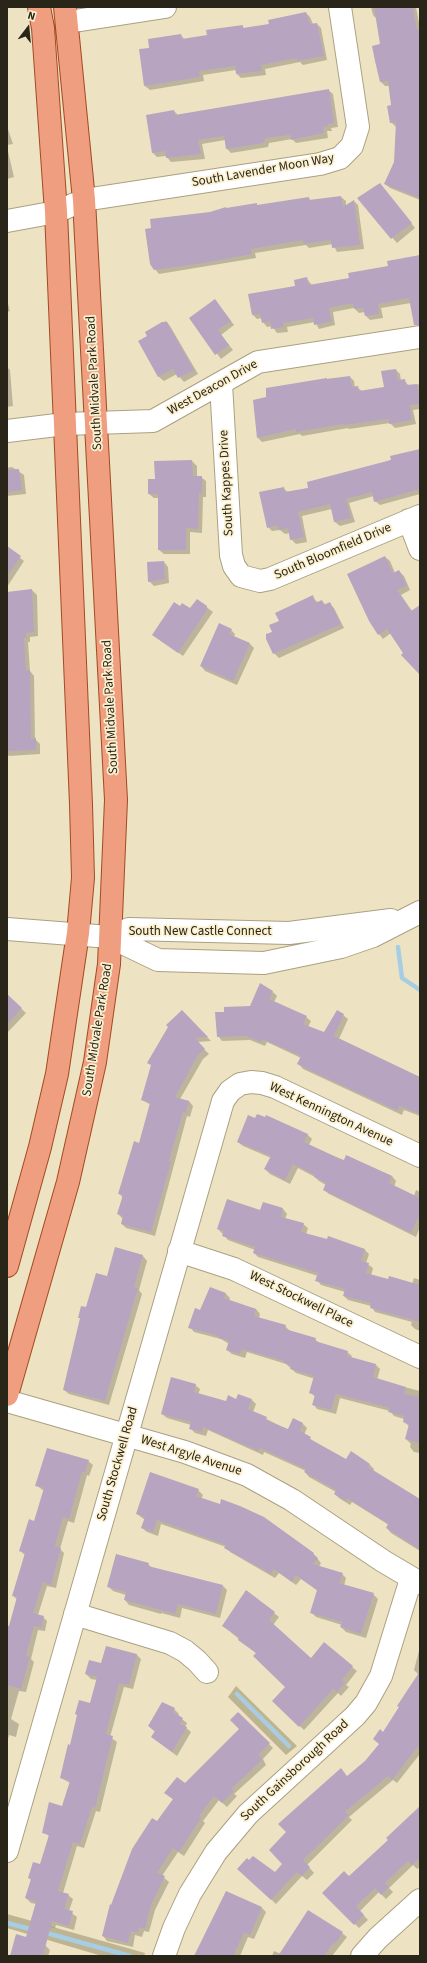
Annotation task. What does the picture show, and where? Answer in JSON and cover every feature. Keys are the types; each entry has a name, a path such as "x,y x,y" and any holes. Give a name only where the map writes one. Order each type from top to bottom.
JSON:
{"main road":[{"path":"7,1266 52,1099 64,1032 78,933 83,853 56,212 43,28 39,7"},
{"name":"South Midvale Park Road","path":"7,1396 64,1194 85,1110 103,1013 110,937 116,800 84,200 66,14"}],"street":[{"path":"66,14 165,7"},
{"name":"South Lavender Moon Way","path":"7,221 56,212 84,200 320,164 355,152 352,146 358,127 340,7"},
{"name":"West Deacon Drive","path":"7,431 65,424 153,421 258,362 420,337"},
{"name":"South Kappes Drive","path":"221,384 231,555 234,566 241,576 242,585"},
{"path":"415,518 420,548"},
{"name":"South Bloomfield Drive","path":"242,585 270,579 415,518"},
{"name":"South New Castle Connect","path":"110,937 129,929 289,933 413,915"},
{"name":"South New Castle Connect","path":"110,937 158,960 264,963 341,948 373,936 413,915"},
{"path":"7,929 78,933 110,937"},
{"name":"West Kennington Avenue","path":"236,1076 251,1082 275,1087 420,1156"},
{"name":"South Stockwell Road","path":"7,1850 219,1112 236,1076"},
{"name":"West Stockwell Place","path":"179,1251 241,1272 420,1357"},
{"name":"West Argyle Avenue","path":"7,1401 207,1459 247,1475 298,1503 367,1551 416,1581"},
{"name":"South Gainsborough Road","path":"164,1956 174,1928 190,1894 206,1866 229,1835 248,1814 355,1716 366,1703 380,1676 416,1581"},
{"path":"75,1614 170,1643 185,1651 207,1672"},
{"path":"362,1956 378,1938 418,1907"}],"shaded area":[{"path":"236,1686 297,1746 286,1755 228,1697"},
{"path":"7,1914 145,1953 144,1956 102,1956 7,1928"}],"building":[{"path":"374,7 413,7 417,30 419,30 420,198 384,184 394,162 396,122 390,123 387,106 391,105 388,81 380,82 372,46 380,44"},
{"path":"306,12 310,24 317,23 324,56 297,61 297,58 261,65 262,71 236,74 235,66 199,71 200,77 144,86 139,49 149,48 148,39 181,34 182,39 207,35 206,30 243,25 243,28 269,24 268,20"},
{"path":"329,89 334,123 323,127 324,133 291,140 290,135 265,138 264,143 226,149 224,136 198,140 201,154 166,158 165,151 152,153 146,115 174,110 175,115"},
{"path":"380,183 412,223 391,239 357,198"},
{"path":"341,196 343,207 354,200 360,245 332,248 331,240 303,244 303,240 251,249 252,254 204,263 154,270 150,264 145,229 151,228 150,219 210,212 226,207 257,203 257,205 309,197 309,200"},
{"path":"420,255 420,325 414,325 409,298 378,304 379,314 365,316 363,308 354,309 353,303 329,308 332,321 314,325 313,318 283,323 284,327 271,329 270,321 262,323 260,314 252,315 248,294 295,286 294,280 307,277 309,285 349,278 348,273 388,266 387,261"},
{"path":"215,299 231,321 218,330 229,345 215,355 189,318"},
{"path":"162,322 167,322 194,370 178,378 173,369 158,377 138,341 147,336 145,332"},
{"path":"396,369 398,380 405,379 406,385 417,384 420,404 410,405 412,420 389,424 389,419 344,424 296,432 296,429 257,438 253,400 266,397 266,388 327,378 350,376 352,387 358,386 359,391 384,387 381,371"},
{"path":"420,449 420,489 374,502 372,492 346,499 351,518 334,522 330,504 298,512 304,537 290,540 288,528 279,530 278,525 267,528 259,492 284,487 285,492 308,488 307,482 391,460 390,456"},
{"path":"192,460 193,476 202,476 202,493 199,493 198,529 186,528 186,550 158,550 158,494 148,494 148,479 155,479 154,461"},
{"path":"19,469 22,490 7,492 7,470"},
{"path":"7,546 21,556 7,576"},
{"path":"385,556 393,573 399,570 407,586 397,590 411,611 420,605 420,675 401,655 403,653 387,629 378,635 369,621 347,574"},
{"path":"164,561 165,579 148,582 147,562"},
{"path":"32,589 34,632 26,633 26,638 24,638 26,671 30,670 31,739 36,738 36,750 7,751 7,592"},
{"path":"313,595 315,603 322,600 324,605 330,602 341,624 273,654 266,639 266,634 272,632 269,625 279,621 275,613"},
{"path":"197,599 207,606 207,610 178,653 152,635 174,602 180,606 182,603 190,608"},
{"path":"219,623 232,629 229,634 250,643 233,681 200,666"},
{"path":"260,983 273,991 269,999 307,1016 303,1024 324,1032 337,1010 344,1014 334,1036 420,1077 420,1114 399,1106 398,1111 313,1072 297,1064 301,1056 262,1039 261,1042 245,1036 217,1037 215,1012 224,1012 224,1007 250,1006"},
{"path":"7,994 22,1008 7,1024"},
{"path":"182,1010 208,1037 195,1038 205,1049 198,1055 175,1097 189,1101 186,1113 183,1112 169,1161 171,1162 151,1232 121,1224 123,1216 117,1214 123,1195 118,1194 134,1141 139,1143 150,1103 141,1100 151,1065 147,1063 168,1027 166,1025"},
{"path":"257,1114 265,1117 266,1115 308,1134 304,1142 338,1158 344,1160 346,1155 392,1176 389,1183 420,1198 420,1214 411,1233 323,1190 326,1183 314,1177 315,1175 293,1164 285,1180 264,1169 271,1156 237,1142 248,1115 255,1118"},
{"path":"227,1199 260,1210 263,1202 283,1208 281,1217 304,1223 301,1232 327,1239 328,1236 365,1249 361,1261 369,1263 366,1273 388,1279 389,1276 420,1285 420,1322 370,1308 371,1303 343,1296 345,1289 315,1281 318,1273 253,1253 255,1247 222,1236 224,1231 217,1229"},
{"path":"115,1247 143,1255 134,1287 138,1288 105,1401 63,1390 80,1318 78,1318 81,1306 86,1307 96,1273 107,1276"},
{"path":"210,1287 226,1293 224,1298 256,1309 254,1316 286,1325 285,1329 316,1338 315,1341 348,1351 347,1356 376,1364 373,1377 406,1387 404,1394 420,1397 420,1443 405,1439 409,1424 403,1422 404,1416 388,1412 390,1408 336,1394 331,1410 312,1405 315,1395 309,1393 314,1376 290,1369 292,1366 284,1363 284,1361 242,1349 240,1354 226,1350 229,1341 218,1338 219,1336 188,1328 195,1308 200,1310"},
{"path":"171,1377 196,1384 194,1392 226,1401 228,1395 236,1399 238,1394 252,1399 248,1409 267,1417 266,1420 288,1429 293,1418 303,1423 300,1431 311,1437 310,1439 346,1459 351,1451 370,1464 368,1467 420,1499 420,1550 386,1528 388,1524 347,1498 345,1501 334,1494 336,1490 304,1472 306,1469 260,1448 258,1451 203,1427 202,1432 189,1429 191,1422 161,1414"},
{"path":"47,1448 89,1460 85,1472 82,1472 69,1519 63,1517 55,1546 61,1548 51,1585 43,1582 33,1613 44,1616 41,1628 34,1626 26,1656 30,1657 21,1689 7,1685 7,1626 9,1626 17,1597 12,1596 25,1553 19,1551 29,1519 34,1521 44,1488 35,1486"},
{"path":"150,1472 199,1489 196,1496 220,1504 221,1499 264,1517 314,1553 313,1554 318,1558 313,1564 343,1573 339,1583 374,1593 361,1634 340,1627 342,1622 310,1613 317,1590 296,1575 292,1582 274,1569 271,1574 224,1548 226,1545 157,1520 153,1532 141,1528 145,1517 136,1514"},
{"path":"116,1554 149,1563 148,1566 223,1585 216,1614 178,1604 175,1614 124,1600 126,1592 107,1587"},
{"path":"246,1590 275,1612 269,1620 311,1658 324,1642 353,1666 342,1680 345,1682 337,1692 333,1689 299,1727 272,1701 285,1687 253,1656 256,1653 238,1640 239,1637 222,1626"},
{"path":"106,1646 137,1654 129,1685 119,1683 106,1734 113,1736 95,1808 92,1807 80,1844 73,1842 58,1891 69,1894 64,1909 73,1911 69,1926 52,1921 43,1956 10,1956 16,1934 26,1937 36,1902 25,1898 31,1879 28,1878 33,1862 40,1864 49,1835 42,1833 49,1802 62,1806 70,1781 60,1778 68,1744 70,1745 77,1715 75,1714 79,1700 90,1703 97,1677 85,1674 89,1660 101,1663"},
{"path":"420,1671 420,1744 392,1780 388,1776 345,1812 349,1815 303,1860 310,1867 302,1876 297,1872 271,1900 237,1869 247,1858 249,1860 253,1856 275,1872 282,1864 269,1850 286,1832 278,1824 341,1768 347,1776 365,1761 379,1744 373,1739 380,1729 383,1732 399,1707 397,1706"},
{"path":"162,1702 175,1708 173,1712 183,1718 180,1724 187,1727 172,1752 151,1737 155,1731 148,1726"},
{"path":"238,1712 270,1743 259,1754 262,1760 231,1789 234,1791 222,1803 214,1796 199,1816 201,1818 179,1852 173,1848 157,1873 165,1876 151,1905 145,1929 139,1927 138,1933 131,1931 128,1943 102,1936 110,1904 111,1905 132,1849 152,1818 157,1821 173,1799 164,1793 177,1777 185,1783 239,1729 230,1720"},
{"path":"420,1806 420,1858 412,1865 408,1861 385,1883 389,1887 381,1895 375,1888 356,1906 364,1915 354,1925 322,1893 344,1871 349,1876 388,1840 386,1838"},
{"path":"226,1891 262,1907 250,1935 244,1933 233,1956 194,1956"},
{"path":"308,1910 343,1932 324,1956 278,1956"}],"waterway":[{"path":"398,947 402,978 420,990"},
{"path":"237,1694 289,1746"},
{"path":"7,1923 34,1930"},
{"path":"43,1932 130,1956"}]}
